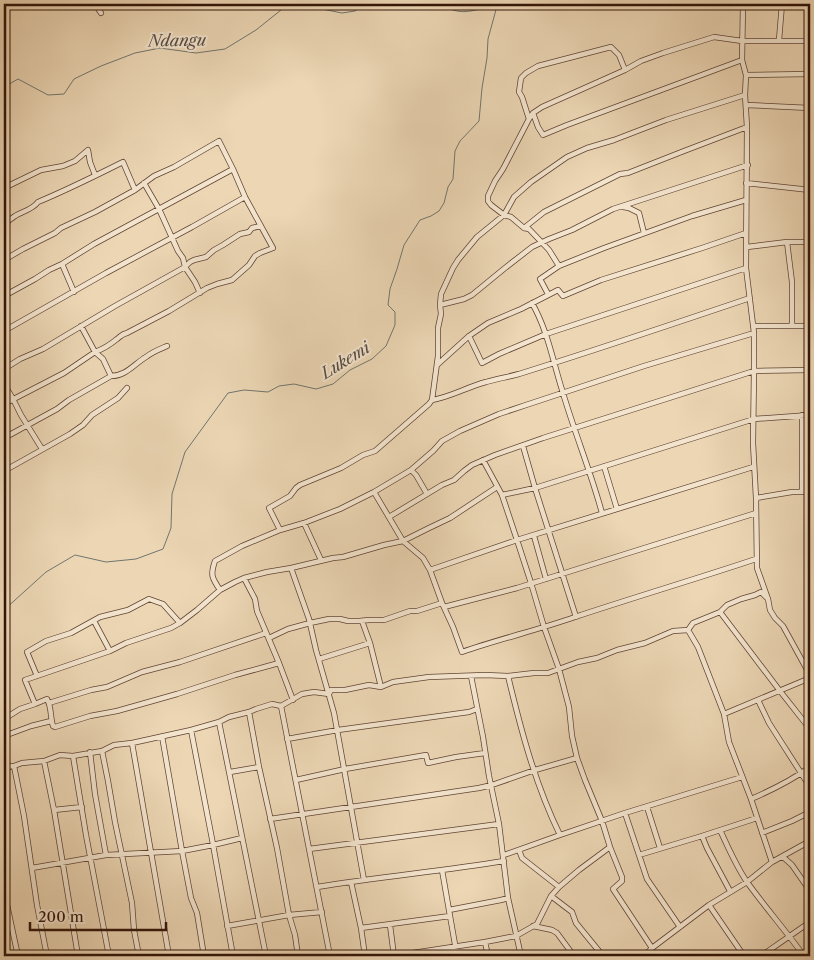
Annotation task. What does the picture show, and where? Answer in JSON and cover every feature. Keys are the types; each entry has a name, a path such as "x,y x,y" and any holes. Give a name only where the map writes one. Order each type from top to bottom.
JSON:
{"street":[{"path":"95,4 101,13"},
{"path":"724,714 780,691 810,676 783,626 770,610 768,598 759,575 756,558 756,498 753,467 754,333 746,268 746,182 748,165 746,75 742,60 743,4"},
{"path":"779,40 782,4"},
{"path":"559,266 549,250 529,229 524,228 511,217 504,215 490,205 488,201 488,196 533,113 542,107 625,70 640,61 714,37 742,41 810,41"},
{"path":"529,119 522,97 518,92 522,78 526,73 538,66 611,47 619,55 625,70"},
{"path":"533,113 543,135 742,60"},
{"path":"746,75 810,74"},
{"path":"280,530 268,508 290,496 296,488 375,451 432,400 438,356 441,294 458,260 477,237 504,215 514,197 530,182 567,157 587,148 745,94"},
{"path":"747,105 810,108"},
{"path":"524,228 544,212 620,174 628,173 747,127"},
{"path":"4,260 23,248 55,233 60,228 95,212 135,190 154,176 174,167 219,141 245,197 273,248 255,256 249,265 232,280 217,284 121,335 101,350 64,372 4,404"},
{"path":"4,188 41,170 63,166 75,161 88,150 95,175"},
{"path":"4,224 29,210 38,202 85,182 95,175 123,162 135,190"},
{"path":"440,306 472,295 532,247 572,230 613,209 748,165"},
{"path":"4,296 158,208 233,169"},
{"path":"746,182 810,190"},
{"path":"144,183 183,258 185,267 200,293"},
{"path":"4,331 245,197"},
{"path":"548,294 540,279 559,266 692,216 746,200"},
{"path":"622,206 639,213 644,233"},
{"path":"4,369 20,359 43,349 185,267 190,262 206,257 240,234 261,226"},
{"path":"437,366 469,336 488,323 548,294 558,290 563,296 602,280 746,233"},
{"path":"747,247 787,242 810,242"},
{"path":"787,242 792,282 792,325"},
{"path":"62,264 74,292"},
{"path":"469,336 482,363 546,334 746,268"},
{"path":"432,400 486,382 519,374 750,298"},
{"path":"532,303 546,334 562,393 596,489 602,513"},
{"path":"81,326 95,352 103,359 111,376"},
{"path":"753,326 810,326"},
{"path":"220,590 213,579 212,571 215,561 242,546 280,530 340,509 374,492 411,470 442,441 460,431 500,414 562,393 662,360 754,333"},
{"path":"4,438 111,376 118,376 126,372 146,356 167,346"},
{"path":"389,517 442,485 454,480 464,471 483,460 543,438 754,371 810,370"},
{"path":"4,384 42,449"},
{"path":"4,471 70,434 83,425 92,415 118,398 127,388"},
{"path":"802,415 802,492"},
{"path":"502,495 535,488 754,419 810,415"},
{"path":"524,446 535,488 576,617"},
{"path":"483,460 502,495 559,669 569,707 572,736 577,758 622,878 622,881 613,889 652,948"},
{"path":"604,466 617,509"},
{"path":"430,570 517,540 753,467"},
{"path":"411,470 427,494"},
{"path":"35,704 25,680 171,628 180,623 220,590 244,578 321,560 343,558 384,545 404,541 450,518 498,487"},
{"path":"374,492 404,541 422,558 430,570 462,652 756,558"},
{"path":"756,498 792,492 810,492"},
{"path":"4,719 20,708 47,699 49,702 107,687 142,672 310,622 329,619 348,621 384,620 410,611 443,605 546,579 756,513"},
{"path":"304,522 321,560"},
{"path":"534,536 546,579"},
{"path":"291,568 310,622 338,730 364,880"},
{"path":"244,578 255,599 257,611 293,700"},
{"path":"688,630 693,623 720,612 727,605 740,599 760,592 768,598"},
{"path":"37,676 26,652 46,641 71,633 100,617 128,610 149,599 163,604 180,623"},
{"path":"720,612 809,726"},
{"path":"94,621 110,651"},
{"path":"362,621 370,643 381,686"},
{"path":"329,694 331,690 345,690 369,685 381,686 393,682 429,677 508,676 548,673 578,662 645,643 673,631 688,630"},
{"path":"688,630 698,647 724,714 729,742 772,862"},
{"path":"319,659 370,643"},
{"path":"49,702 53,726 55,727 90,716 117,711 279,662"},
{"path":"471,676 489,776 500,824 508,898 521,956"},
{"path":"508,676 519,721 548,810 560,835"},
{"path":"4,768 22,763 44,761 60,755 73,756 102,751 114,745 191,730 272,704 281,706 302,694 314,692 329,694"},
{"path":"758,700 769,723 810,787"},
{"path":"281,706 330,956"},
{"path":"287,739 469,712 477,709"},
{"path":"249,712 298,956"},
{"path":"4,736 52,721"},
{"path":"219,722 266,956"},
{"path":"191,730 233,956"},
{"path":"162,736 182,851 191,898 197,913 204,956"},
{"path":"132,743 169,956"},
{"path":"102,751 132,903 139,956"},
{"path":"90,752 95,794 106,855"},
{"path":"296,780 345,769 426,755 428,763 485,753"},
{"path":"73,756 109,956"},
{"path":"270,818 492,785 577,758"},
{"path":"44,761 78,956"},
{"path":"14,766 47,956"},
{"path":"230,772 259,767"},
{"path":"751,799 771,790 810,767"},
{"path":"317,887 442,870 504,858 519,850 560,835 742,777"},
{"path":"54,810 82,807"},
{"path":"646,807 660,848"},
{"path":"762,833 792,822 810,812"},
{"path":"625,813 647,879 680,926"},
{"path":"639,854 757,818"},
{"path":"309,849 500,824"},
{"path":"720,830 735,863 747,882 804,956"},
{"path":"702,836 730,891"},
{"path":"32,868 106,855 182,851 242,838"},
{"path":"647,955 652,948 709,905 747,882 772,862 810,841"},
{"path":"390,924 394,956 425,954 456,946 516,936 537,924 551,896 559,887 610,847"},
{"path":"519,850 522,858 559,887"},
{"path":"782,857 792,865 810,891"},
{"path":"442,870 457,956"},
{"path":"350,882 361,928 365,956"},
{"path":"4,891 18,956"},
{"path":"551,896 572,912 576,923 602,956"},
{"path":"449,910 508,898"},
{"path":"709,905 744,956"},
{"path":"228,926 289,915 322,912"},
{"path":"361,928 450,916"},
{"path":"762,956 810,922"},
{"path":"533,926 557,933 574,956"},
{"path":"485,942 488,956"}],"waterway":[{"name":"Ndangu","path":"4,87 18,79 48,95 64,94 74,79 135,53 160,48 196,53 225,49 256,30 286,6 296,4"},
{"name":"Ndangu","path":"297,4 342,13 355,11 365,4"},
{"name":"Ndangu","path":"441,4 453,10 463,12 501,4"},
{"name":"Lukemi","path":"524,4 541,6 558,4"},
{"name":"Lukemi","path":"4,610 46,572 75,555 106,562 136,559 163,549 171,528 172,494 185,452 228,393 244,390 268,392 279,386 294,384 316,389 333,384 350,370 372,359 386,346 395,325 395,312 388,305 390,289 404,245 420,220 439,211 444,203 448,187 453,179 455,151 460,141 479,121 488,39 497,6"}]}
